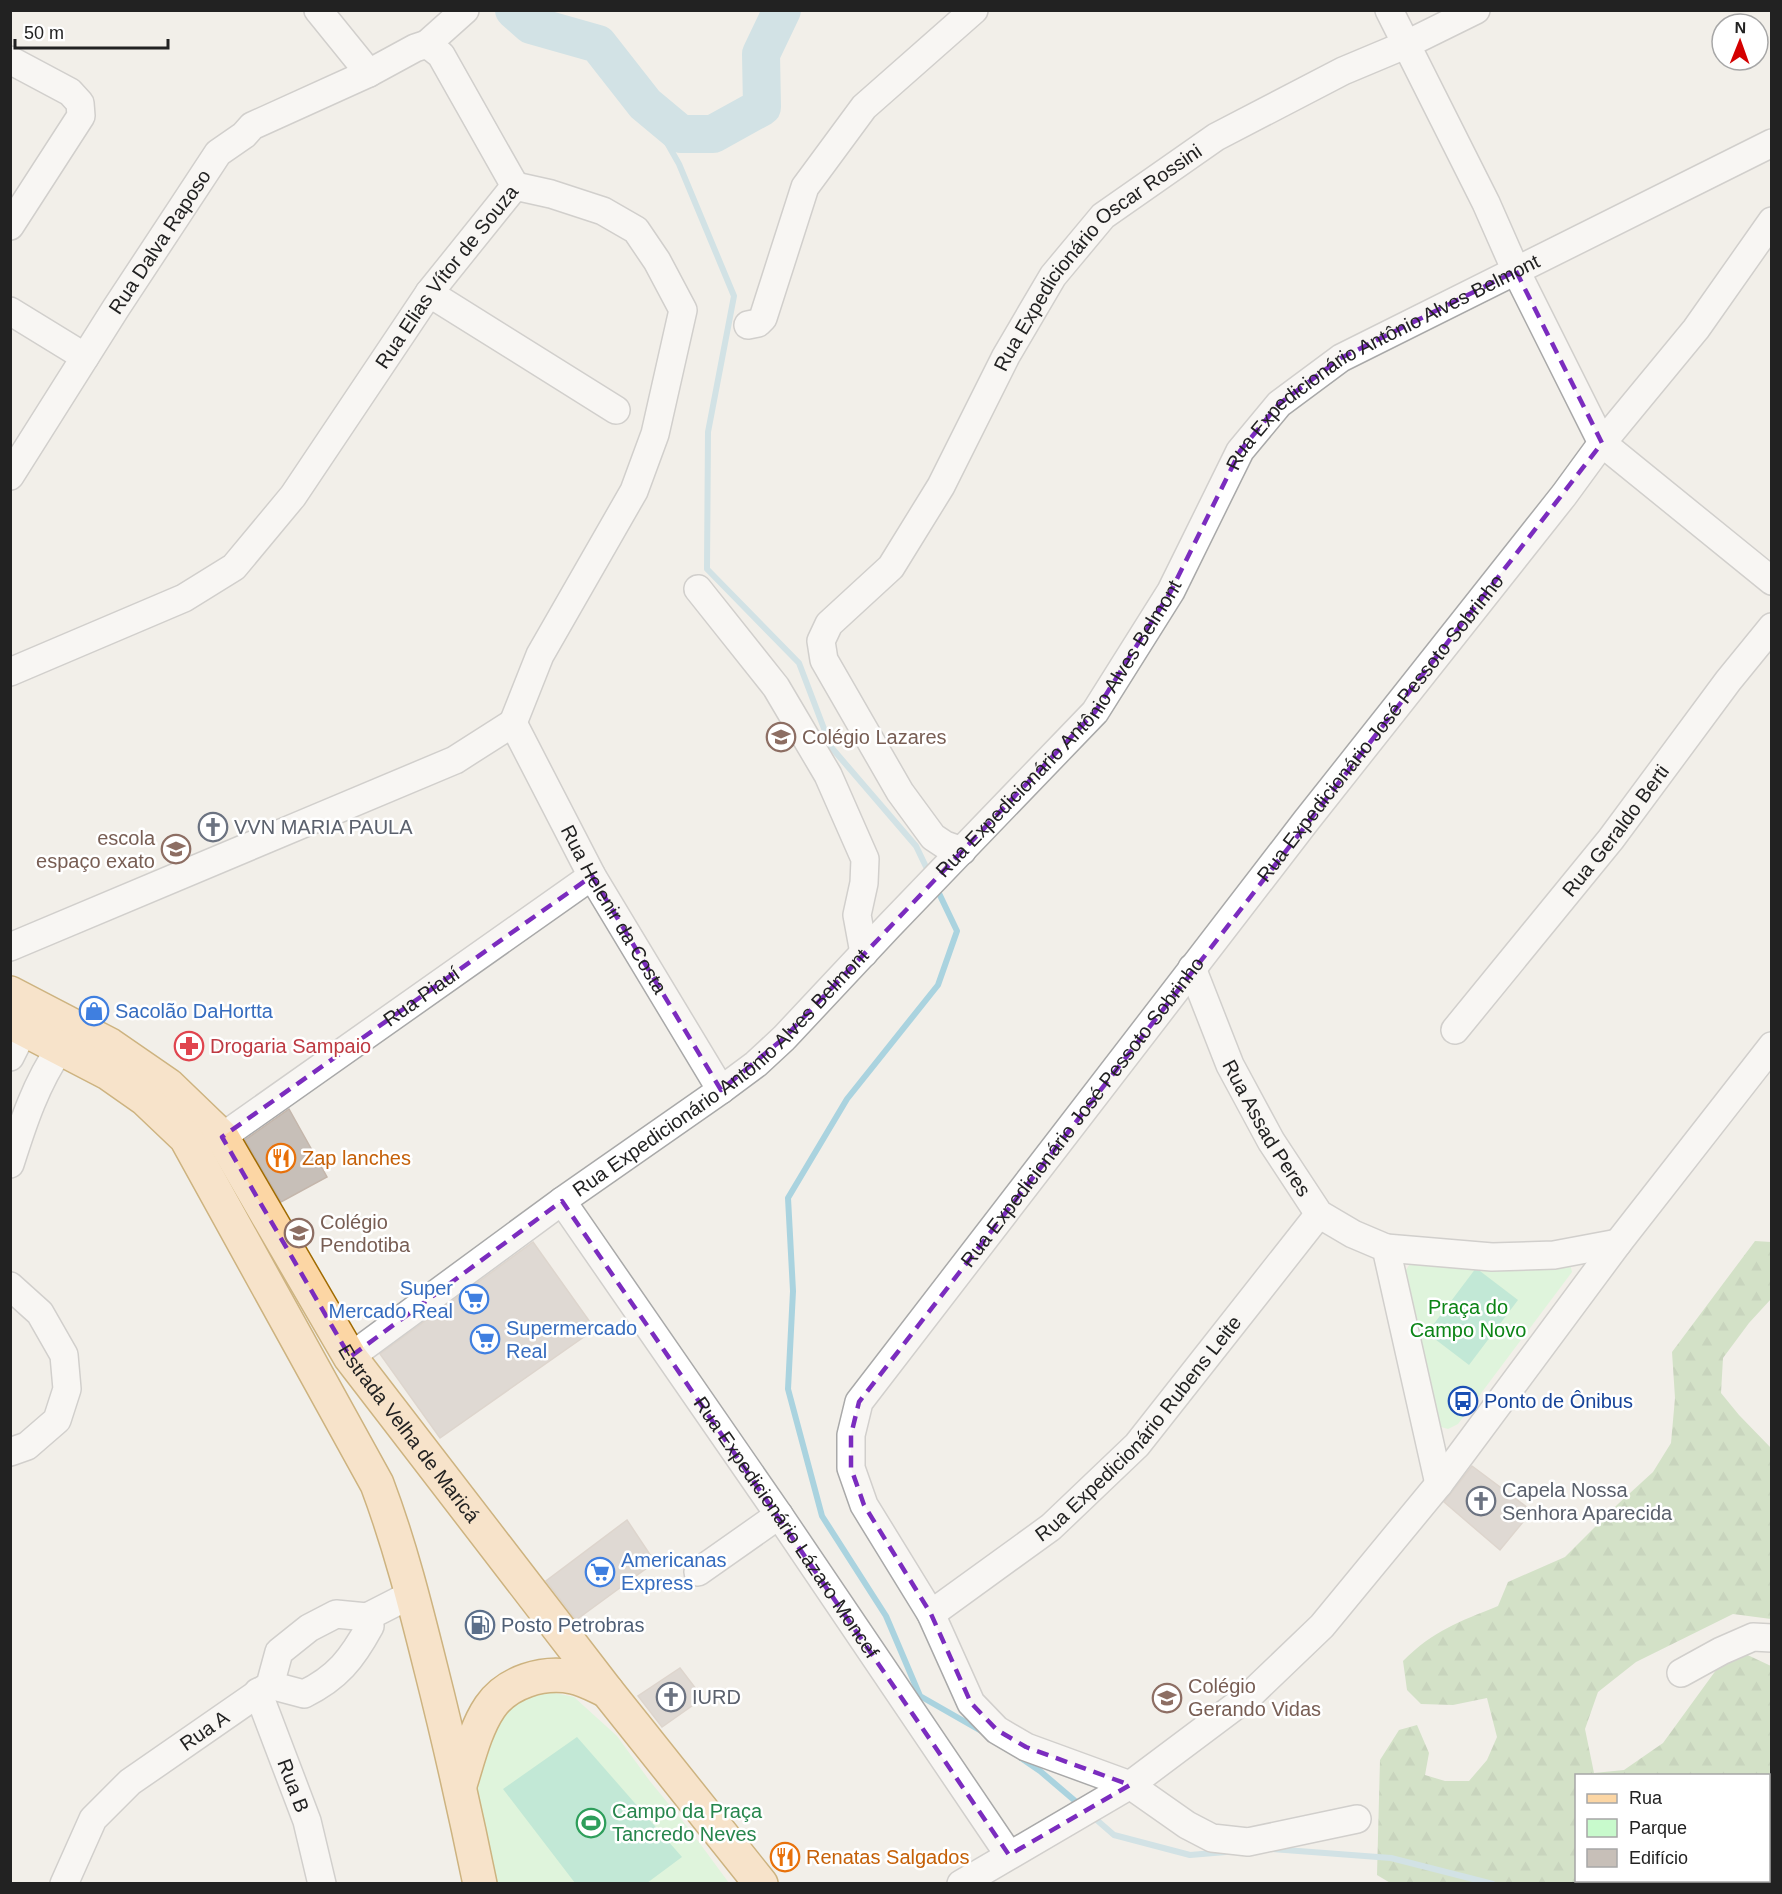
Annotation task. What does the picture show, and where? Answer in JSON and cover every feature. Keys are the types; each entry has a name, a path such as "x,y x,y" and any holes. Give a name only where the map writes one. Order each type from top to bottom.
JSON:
{"main road":[{"name":"Estrada Velha de Maricá","path":"10,993 110,1045 168,1085 222,1137 350,1357 607,1691 761,1883"},
{"name":"Estrada Velha de Maricá","path":"15,1036 61,1047 108,1073 146,1099 186,1138 377,1484 396,1535 412,1594 460,1785 480,1884"},
{"path":"377,1484 380,1466 385,1456 393,1449 406,1447 424,1453"},
{"path":"460,1785 476,1736 490,1707 507,1688 536,1677 572,1676 607,1691"}],"street":[{"path":"318,10 369,73"},
{"path":"748,325 758,323 763,318 805,187 864,107 974,10"},
{"path":"1389,10 1486,203 1516,271 1602,443 1772,581"},
{"name":"Rua Expedicionário Oscar Rossini","path":"959,855 933,837 900,792 824,660 821,642 829,624 891,567 941,486 1006,356 1053,276 1103,216 1216,137 1343,71 1405,45 1476,10"},
{"name":"Rua Dalva Raposo","path":"10,477 218,153 244,135 252,126 369,73 415,48 427,45 458,17"},
{"path":"427,45 441,55 515,186"},
{"path":"10,60 70,92 80,103 81,116 14,212"},
{"name":"Rua Expedicionário Antônio Alves Belmont","path":"350,1357 562,1201 721,1090 756,1064 784,1038 1095,712 1172,591 1240,451 1279,404 1341,358 1772,143"},
{"name":"Rua Elias Vítor de Souza","path":"10,672 184,598 234,567 293,496 429,293 515,186 551,194 603,211 636,230 657,261 683,310 655,434 634,491 540,655 513,723"},
{"name":"Rua Expedicionário José Pessoto Sobrinho","path":"1357,1819 1248,1842 1212,1838 1187,1825 1130,1785 1026,1747 997,1730 971,1703 931,1614 864,1505 851,1468 851,1436 859,1402 1414,683 1564,495 1602,443 1696,329 1772,221"},
{"path":"429,293 616,410"},
{"path":"10,311 85,357"},
{"path":"698,589 776,687 828,775 865,859 864,883 858,915 864,952"},
{"name":"Rua Geraldo Berti","path":"1455,1030 1611,839 1772,627"},
{"path":"10,947 455,760 513,723"},
{"name":"Rua Helenir da Costa","path":"513,723 592,876 721,1090"},
{"name":"Rua Piauí","path":"222,1137 592,876"},
{"name":"Rua Assad Peres","path":"1192,968 1230,1065 1271,1141 1318,1214 1353,1234 1386,1248 1492,1257 1554,1255 1618,1244"},
{"path":"962,1884 1130,1785 1250,1695 1322,1626 1439,1484 1618,1244 1772,1046"},
{"path":"10,1164 28,1108 51,1061 61,1047"},
{"name":"Rua Expedicionário Lázaro Moncef","path":"562,1201 779,1515 1009,1855"},
{"name":"Rua Expedicionário Rubens Leite","path":"931,1614 1051,1527 1137,1445 1318,1214"},
{"path":"1386,1248 1439,1484"},
{"path":"10,1286 40,1313 64,1355 67,1389 57,1420 27,1446 10,1452"},
{"path":"698,1572 779,1515"},
{"path":"367,1617 370,1626 359,1647 325,1684 304,1694 264,1688 279,1652 309,1628 336,1614 367,1617 412,1594"},
{"path":"1681,1673 1753,1637 1772,1638"},
{"name":"Rua A","path":"64,1884 93,1820 130,1782 264,1688"},
{"name":"Rua B","path":"264,1688 307,1821 322,1884"}],"highlighted area":[{"path":"1516,271 1602,443 859,1402 851,1435 851,1468 864,1505 931,1614 971,1703 997,1730 1026,1747 1130,1785 1009,1855 562,1201 350,1357 222,1137 592,876 721,1090 784,1038 1095,712 1171,591 1240,451 1279,404 1341,358"}],"green space":[{"path":"1755,1241 1771,1242 1771,1299 1749,1323 1723,1358 1721,1393 1771,1448 1771,1619 1733,1614 1636,1662 1598,1692 1585,1729 1594,1773 1624,1770 1663,1743 1719,1666 1739,1651 1771,1666 1771,1777 1770,1774 1575,1774 1575,1882 1650,1883 1392,1884 1377,1875 1380,1760 1399,1730 1417,1725 1429,1753 1425,1775 1445,1781 1469,1781 1487,1760 1497,1737 1487,1698 1453,1705 1421,1704 1407,1690 1403,1661 1436,1634 1498,1606 1508,1582 1565,1557 1653,1472 1671,1443 1675,1398 1672,1352"},
{"name":"Praça do Campo Novo","path":"1413,1259 1570,1264 1572,1272 1458,1424 1448,1429 1438,1426 1404,1273"},
{"path":"1476,1268 1518,1300 1469,1365 1427,1333"},
{"path":"536,1689 574,1697 617,1736 729,1883 488,1883 470,1798 486,1725"},
{"name":"Campo da Praça Tancredo Neves","path":"577,1737 682,1857 647,1883 575,1883 503,1789"}],"building":[{"name":"Zap lanches","path":"289,1109 327,1177 281,1202 245,1140"},
{"name":"Supermercado Real","path":"533,1242 595,1329 440,1438 380,1354"},
{"path":"1472,1466 1532,1511 1500,1550 1444,1502"},
{"name":"Americanas Express","path":"627,1520 655,1562 576,1620 546,1581"},
{"name":"IURD","path":"680,1668 703,1698 662,1727 638,1696"}],"waterway":[{"path":"514,10 531,25 598,44 645,104 681,134 713,134 762,107 761,54 782,10"},
{"path":"645,104 679,164 734,296 708,432 707,569 799,663 831,747 916,846 929,873"},
{"path":"936,887 957,931 938,985 847,1099 788,1198 793,1291 788,1389 822,1516 886,1616 920,1696 983,1732"},
{"path":"1021,1758 1081,1806"},
{"path":"1091,1815 1114,1835 1190,1855 1226,1852"},
{"path":"1272,1849 1391,1858 1493,1884"}],"place":[{"name":"Colégio Lazares","path":"781,737"},
{"name":"VVN MARIA PAULA","path":"213,827"},
{"name":"escola espaço exato","path":"176,849"},
{"name":"Sacolão DaHortta","path":"94,1011"},
{"name":"Drogaria Sampaio","path":"189,1046"},
{"name":"Zap lanches","path":"281,1158"},
{"name":"Colégio Pendotiba","path":"299,1233"},
{"name":"Super Mercado Real","path":"474,1299"},
{"name":"Supermercado Real","path":"485,1339"},
{"name":"Ponto de Ônibus","path":"1463,1401"},
{"name":"Capela Nossa Senhora Aparecida","path":"1481,1501"},
{"name":"Americanas Express","path":"600,1572"},
{"name":"Posto Petrobras","path":"480,1625"},
{"name":"IURD","path":"671,1697"},
{"name":"Colégio Gerando Vidas","path":"1167,1698"},
{"name":"Campo da Praça Tancredo Neves","path":"591,1823"},
{"name":"Renatas Salgados","path":"785,1857"}]}
